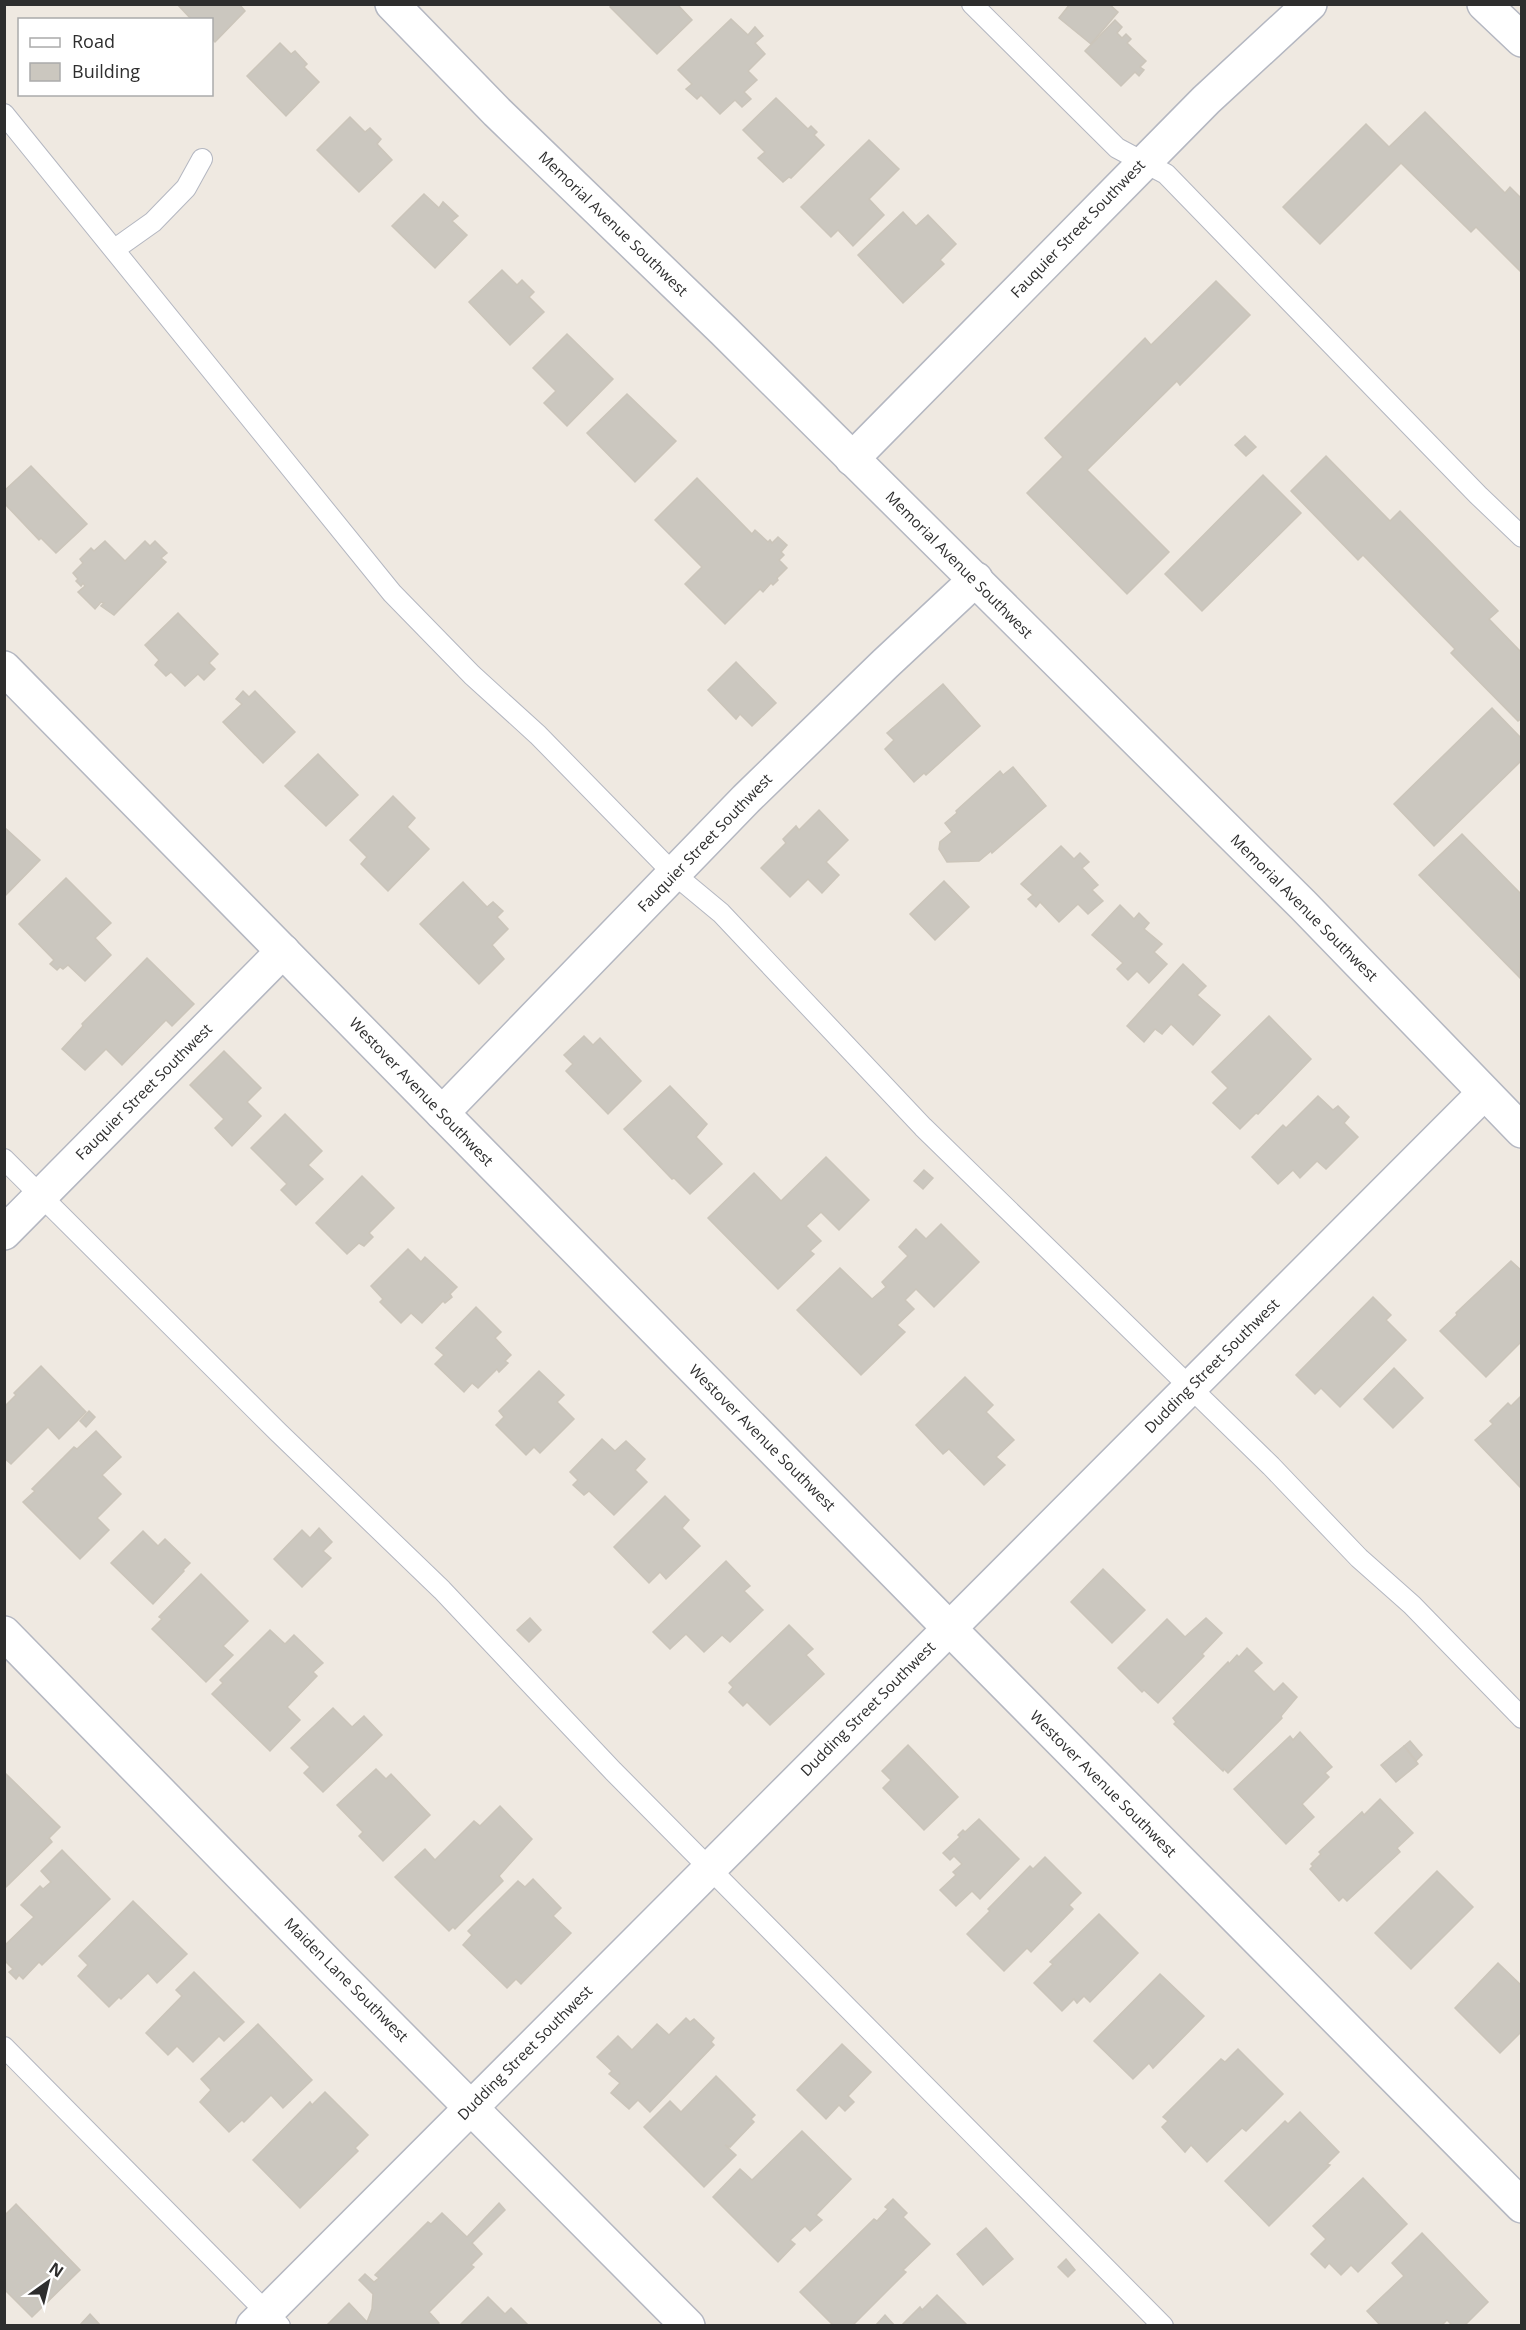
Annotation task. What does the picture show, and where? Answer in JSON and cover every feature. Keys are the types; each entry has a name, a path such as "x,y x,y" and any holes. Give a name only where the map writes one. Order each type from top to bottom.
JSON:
{"street":[{"name":"Memorial Avenue Southwest","path":"392,4 497,112 976,579 1066,672 1304,905 1521,1131"},
{"name":"Fauquier Street Southwest","path":"852,459 1206,100 1310,4"},
{"path":"1484,4 1521,40"},
{"name":"Fauquier Street Southwest","path":"442,1113 762,783 976,579"},
{"name":"Westover Avenue Southwest","path":"4,668 1521,2206"},
{"name":"Fauquier Street Southwest","path":"4,1233 284,951"},
{"name":"Dudding Street Southwest","path":"267,2321 472,2107 1484,1093"},
{"name":"Maiden Lane Southwest","path":"4,1634 335,1971 688,2325"}],"lane":[{"path":"972,4 1117,148 1166,174 1521,537"},
{"path":"4,114 392,593 472,675 538,735 674,874 720,913 923,1127 1271,1466 1359,1558 1412,1605 1521,1718"},
{"path":"115,249 162,214 186,188 202,159"},
{"path":"4,1159 278,1432 442,1590 614,1772 1163,2325"},
{"path":"4,2047 267,2321"}],"building":[{"path":"177,4 239,4 245,11 215,42 213,40 213,18 190,18"},
{"path":"612,4 677,4 692,20 657,54 610,7"},
{"path":"1070,4 1109,4 1118,12 1091,44 1059,18"},
{"path":"731,19 748,35 755,27 763,36 755,43 765,54 748,71 757,80 744,92 751,99 742,107 735,100 720,114 701,95 697,99 686,89 692,84 678,70"},
{"path":"1115,20 1122,27 1117,33 1122,38 1126,34 1131,39 1127,43 1146,61 1140,67 1144,70 1139,76 1135,72 1121,86 1085,51"},
{"path":"280,43 291,54 295,51 307,64 304,67 319,82 286,116 247,76"},
{"path":"776,98 808,129 811,126 817,132 814,135 824,145 791,178 783,182 758,158 765,152 743,130"},
{"path":"1425,112 1505,193 1510,187 1522,199 1522,273 1476,227 1471,232 1401,163 1320,244 1283,207 1366,124 1389,147"},
{"path":"350,117 365,132 370,128 381,139 377,144 392,160 359,192 317,150"},
{"path":"869,140 899,169 869,199 884,215 853,246 838,230 831,237 801,207"},
{"path":"424,194 439,208 443,202 458,216 452,221 467,235 435,268 392,226"},
{"path":"903,212 916,226 928,215 956,244 940,260 944,264 903,303 858,255"},
{"path":"502,270 517,285 522,280 534,292 529,297 544,312 510,345 469,302"},
{"path":"1216,281 1250,315 1180,385 1177,381 1087,470 1169,552 1127,594 1027,493 1063,457 1045,438 1145,338 1151,345"},
{"path":"567,334 613,379 567,426 544,403 556,391 533,368"},
{"path":"627,394 676,441 635,482 587,433"},
{"path":"1245,436 1256,447 1246,456 1235,445"},
{"path":"1326,456 1390,521 1400,511 1498,611 1489,619 1522,653 1522,718 1518,721 1451,653 1455,649 1363,555 1358,560 1291,491"},
{"path":"31,466 87,524 56,553 41,538 39,540 4,503 4,491"},
{"path":"1263,475 1301,513 1202,611 1165,574"},
{"path":"697,478 752,534 755,530 772,543 778,537 787,545 781,552 784,555 779,560 787,568 777,578 778,580 773,585 771,583 763,592 760,589 725,624 685,584 702,567 655,520"},
{"path":"105,541 125,561 145,541 150,546 155,541 167,553 161,558 166,562 114,615 101,606 104,603 101,602 95,609 78,592 85,586 83,583 81,586 76,581 78,579 73,573 83,563 80,559 91,548 94,551"},
{"path":"178,613 218,654 209,663 215,669 204,680 198,674 185,686 171,672 166,676 155,665 159,660 145,645"},
{"path":"736,662 776,703 752,726 740,714 736,719 708,690"},
{"path":"943,684 980,726 926,775 924,773 914,782 885,749 894,740 887,733"},
{"path":"243,691 249,697 255,691 295,732 263,763 223,722 242,704 236,699"},
{"path":"1492,708 1522,739 1522,760 1434,846 1394,804"},
{"path":"318,754 358,795 326,826 285,786"},
{"path":"1013,767 1046,806 992,853 991,851 979,861 947,862 939,849 940,842 952,832 945,823 1000,771 1003,775"},
{"path":"393,796 415,818 407,827 429,849 388,891 361,864 367,857 350,840"},
{"path":"819,810 848,840 826,862 839,875 822,893 808,879 790,897 761,868 786,843 783,839 796,826 799,830"},
{"path":"4,827 40,860 5,896 4,895"},
{"path":"1462,834 1522,895 1520,978 1419,875"},
{"path":"1061,846 1074,859 1080,853 1089,862 1082,868 1098,885 1092,890 1103,901 1088,914 1078,904 1059,922 1040,902 1036,907 1028,899 1033,895 1021,884"},
{"path":"66,878 111,923 95,938 111,955 85,981 68,965 57,970 50,964 54,960 19,924"},
{"path":"944,881 969,907 935,940 910,914"},
{"path":"463,882 487,907 493,902 503,911 497,917 508,929 492,945 504,959 479,984 420,924"},
{"path":"1120,905 1134,919 1139,913 1149,923 1144,929 1162,944 1154,952 1167,964 1149,983 1137,971 1128,980 1117,969 1123,963 1092,935"},
{"path":"147,958 194,1004 172,1026 166,1020 122,1065 106,1049 85,1070 62,1049 83,1026 82,1024"},
{"path":"1183,964 1206,986 1197,995 1220,1015 1193,1045 1171,1024 1162,1034 1155,1029 1144,1042 1127,1026"},
{"path":"1269,1016 1311,1059 1258,1114 1256,1113 1240,1129 1213,1103 1228,1088 1212,1072"},
{"path":"584,1036 593,1045 600,1038 641,1081 608,1114 566,1071 573,1064 564,1055"},
{"path":"224,1051 261,1088 247,1102 261,1116 232,1146 215,1128 224,1119 190,1085"},
{"path":"670,1086 707,1124 696,1137 722,1164 690,1194 674,1178 672,1179 624,1129"},
{"path":"1318,1096 1333,1110 1338,1106 1349,1117 1344,1123 1358,1137 1326,1169 1317,1161 1300,1178 1293,1170 1278,1184 1252,1157 1283,1125 1286,1128"},
{"path":"285,1114 322,1151 308,1165 323,1179 296,1205 281,1190 287,1184 251,1148"},
{"path":"826,1157 869,1200 839,1230 821,1212 806,1226 821,1241 810,1251 814,1254 778,1289 708,1218 754,1173 781,1201"},
{"path":"924,1170 933,1178 923,1189 914,1181"},
{"path":"362,1176 394,1208 369,1233 373,1237 364,1246 359,1243 347,1254 316,1223"},
{"path":"941,1224 979,1262 934,1307 916,1289 905,1300 914,1309 897,1325 905,1332 861,1375 797,1310 840,1268 872,1299 886,1287 882,1282 908,1256 899,1247 916,1229 926,1239"},
{"path":"408,1249 421,1262 425,1257 457,1287 450,1294 452,1297 445,1303 443,1301 422,1323 411,1313 401,1323 380,1302 383,1299 371,1286"},
{"path":"1511,1261 1522,1271 1522,1341 1486,1377 1440,1331"},
{"path":"1373,1297 1391,1315 1386,1320 1406,1340 1340,1407 1321,1388 1315,1394 1296,1375"},
{"path":"476,1307 501,1332 495,1338 511,1355 505,1361 508,1363 499,1372 497,1369 478,1388 472,1383 464,1392 435,1364 444,1355 436,1348"},
{"path":"41,1366 86,1412 59,1439 48,1427 11,1464 4,1458 4,1407 16,1395 14,1393"},
{"path":"1394,1368 1423,1398 1393,1428 1364,1399"},
{"path":"539,1371 564,1395 557,1402 574,1419 540,1453 534,1447 526,1455 496,1425 504,1417 499,1411"},
{"path":"965,1377 993,1405 986,1412 1014,1440 996,1457 1005,1465 984,1485 949,1449 943,1454 916,1425"},
{"path":"1522,1395 1522,1486 1520,1487 1475,1440 1493,1424 1490,1421 1508,1403 1511,1406"},
{"path":"89,1411 95,1417 86,1427 80,1421"},
{"path":"96,1431 121,1457 102,1475 121,1494 97,1518 109,1530 80,1559 23,1502 35,1491 32,1489 74,1447 77,1449"},
{"path":"602,1439 615,1451 626,1441 645,1459 635,1470 647,1482 614,1515 589,1491 584,1495 573,1485 578,1480 570,1472"},
{"path":"665,1496 689,1520 682,1528 700,1546 666,1579 660,1572 649,1583 614,1547"},
{"path":"319,1528 332,1542 323,1551 331,1558 302,1587 274,1559 302,1530 310,1538"},
{"path":"143,1531 158,1546 165,1539 190,1563 153,1604 111,1563"},
{"path":"726,1561 750,1586 744,1591 763,1610 730,1642 722,1635 704,1652 686,1634 670,1649 653,1632"},
{"path":"1103,1569 1145,1610 1112,1643 1071,1602"},
{"path":"201,1574 248,1621 223,1646 233,1655 206,1682 152,1629 162,1619 159,1617"},
{"path":"530,1618 541,1630 529,1642 517,1630"},
{"path":"1206,1618 1222,1633 1202,1654 1204,1656 1158,1703 1144,1690 1142,1692 1118,1668 1167,1619 1185,1637"},
{"path":"789,1625 813,1649 806,1655 824,1674 770,1725 747,1702 743,1706 729,1692 733,1687 729,1683"},
{"path":"270,1630 285,1644 294,1635 323,1663 313,1672 317,1676 287,1707 300,1720 270,1751 212,1694 223,1683 220,1680"},
{"path":"1247,1648 1262,1663 1253,1671 1274,1692 1283,1683 1297,1697 1281,1716 1282,1718 1228,1773 1224,1769 1223,1771 1174,1724 1176,1722 1173,1718 1228,1662 1229,1664 1237,1655 1239,1657"},
{"path":"333,1708 352,1727 364,1716 382,1735 323,1792 304,1773 310,1767 291,1748"},
{"path":"1300,1732 1332,1767 1325,1773 1329,1777 1302,1804 1314,1817 1286,1844 1234,1789 1290,1736 1293,1740"},
{"path":"1410,1741 1422,1755 1416,1761 1404,1746"},
{"path":"908,1745 958,1797 924,1830 883,1788 891,1780 882,1771"},
{"path":"1404,1746 1418,1764 1396,1782 1381,1765"},
{"path":"376,1769 386,1779 391,1774 430,1815 383,1861 359,1836 363,1832 337,1805"},
{"path":"4,1772 60,1827 49,1838 52,1842 4,1889"},
{"path":"1380,1799 1413,1833 1397,1848 1400,1852 1347,1901 1343,1897 1339,1901 1310,1869 1313,1866 1311,1864 1321,1854 1319,1852 1362,1812 1364,1815"},
{"path":"500,1806 532,1839 499,1876 503,1881 455,1929 453,1927 449,1931 395,1877 425,1849 435,1860 474,1821 480,1826"},
{"path":"979,1819 1019,1859 980,1899 972,1891 956,1906 940,1890 956,1875 953,1872 962,1864 954,1856 950,1860 943,1853 960,1837 958,1835 963,1830 965,1832"},
{"path":"62,1850 110,1899 42,1965 39,1962 23,1979 19,1975 16,1979 9,1972 13,1969 4,1960 4,1946 34,1917 21,1905 40,1886 43,1889 51,1882 41,1871"},
{"path":"1045,1857 1081,1893 1069,1905 1073,1909 1031,1952 1027,1948 1004,1971 967,1934 1030,1866 1033,1869"},
{"path":"1437,1871 1473,1907 1411,1969 1375,1933"},
{"path":"533,1879 561,1908 553,1916 571,1933 521,1984 516,1979 507,1988 463,1945 472,1935 468,1931 518,1881 525,1887"},
{"path":"133,1901 187,1954 157,1983 148,1973 121,1999 119,1997 109,2007 78,1976 88,1965 79,1956"},
{"path":"1099,1914 1138,1953 1090,2002 1084,1996 1077,2003 1074,1999 1062,2011 1034,1983 1053,1964 1050,1962"},
{"path":"1498,1963 1522,1986 1522,2031 1500,2053 1455,2008"},
{"path":"194,1972 244,2022 224,2041 219,2036 193,2062 177,2046 168,2055 146,2033 182,1996 176,1990"},
{"path":"1160,1974 1204,2016 1153,2068 1149,2063 1133,2079 1094,2041"},
{"path":"686,2018 690,2022 694,2019 714,2038 711,2042 714,2045 650,2112 638,2100 629,2109 611,2093 620,2083 609,2074 612,2071 597,2057 618,2036 632,2050 657,2024 669,2035"},
{"path":"258,2024 312,2080 283,2108 271,2095 244,2122 242,2120 229,2132 200,2102 211,2090 201,2079"},
{"path":"842,2044 871,2072 848,2096 854,2102 845,2111 839,2105 826,2119 797,2090"},
{"path":"1238,2049 1283,2094 1246,2131 1242,2128 1207,2162 1191,2145 1185,2152 1162,2127 1168,2121 1163,2117 1221,2059 1225,2062"},
{"path":"716,2076 755,2115 751,2119 754,2122 730,2147 725,2145 736,2155 704,2187 644,2127 670,2101 681,2112"},
{"path":"325,2092 368,2135 355,2148 358,2151 300,2208 253,2160 310,2102 312,2105"},
{"path":"1300,2112 1339,2152 1327,2164 1330,2165 1269,2226 1225,2181 1285,2121 1288,2124"},
{"path":"802,2131 851,2179 816,2215 822,2220 810,2231 805,2226 790,2240 795,2244 778,2262 713,2197 740,2169 752,2180"},
{"path":"1363,2178 1407,2224 1358,2272 1351,2265 1341,2275 1329,2263 1325,2268 1311,2254 1326,2239 1313,2226"},
{"path":"893,2199 907,2213 903,2217 930,2244 903,2270 906,2272 852,2326 834,2326 800,2292 874,2219 877,2221 888,2209 885,2207"},
{"path":"499,2203 505,2210 472,2243 482,2254 471,2265 474,2267 429,2312 439,2323 437,2326 326,2326 349,2303 367,2322 372,2309 373,2294 359,2280 365,2274 374,2282 379,2278 375,2275 428,2222 431,2224 442,2213 467,2237"},
{"path":"16,2204 80,2270 32,2317 4,2289 4,2216"},
{"path":"986,2228 1013,2259 983,2285 957,2254"},
{"path":"1422,2233 1488,2302 1464,2326 1453,2326 1447,2320 1441,2326 1381,2326 1367,2311 1404,2276 1392,2263"},
{"path":"1066,2259 1075,2270 1068,2277 1058,2267"},
{"path":"937,2295 968,2326 901,2326 920,2307 922,2310"},
{"path":"488,2297 505,2314 511,2308 529,2326 459,2326"},
{"path":"90,2314 101,2326 79,2326"},
{"path":"885,2315 895,2326 875,2326"}]}
